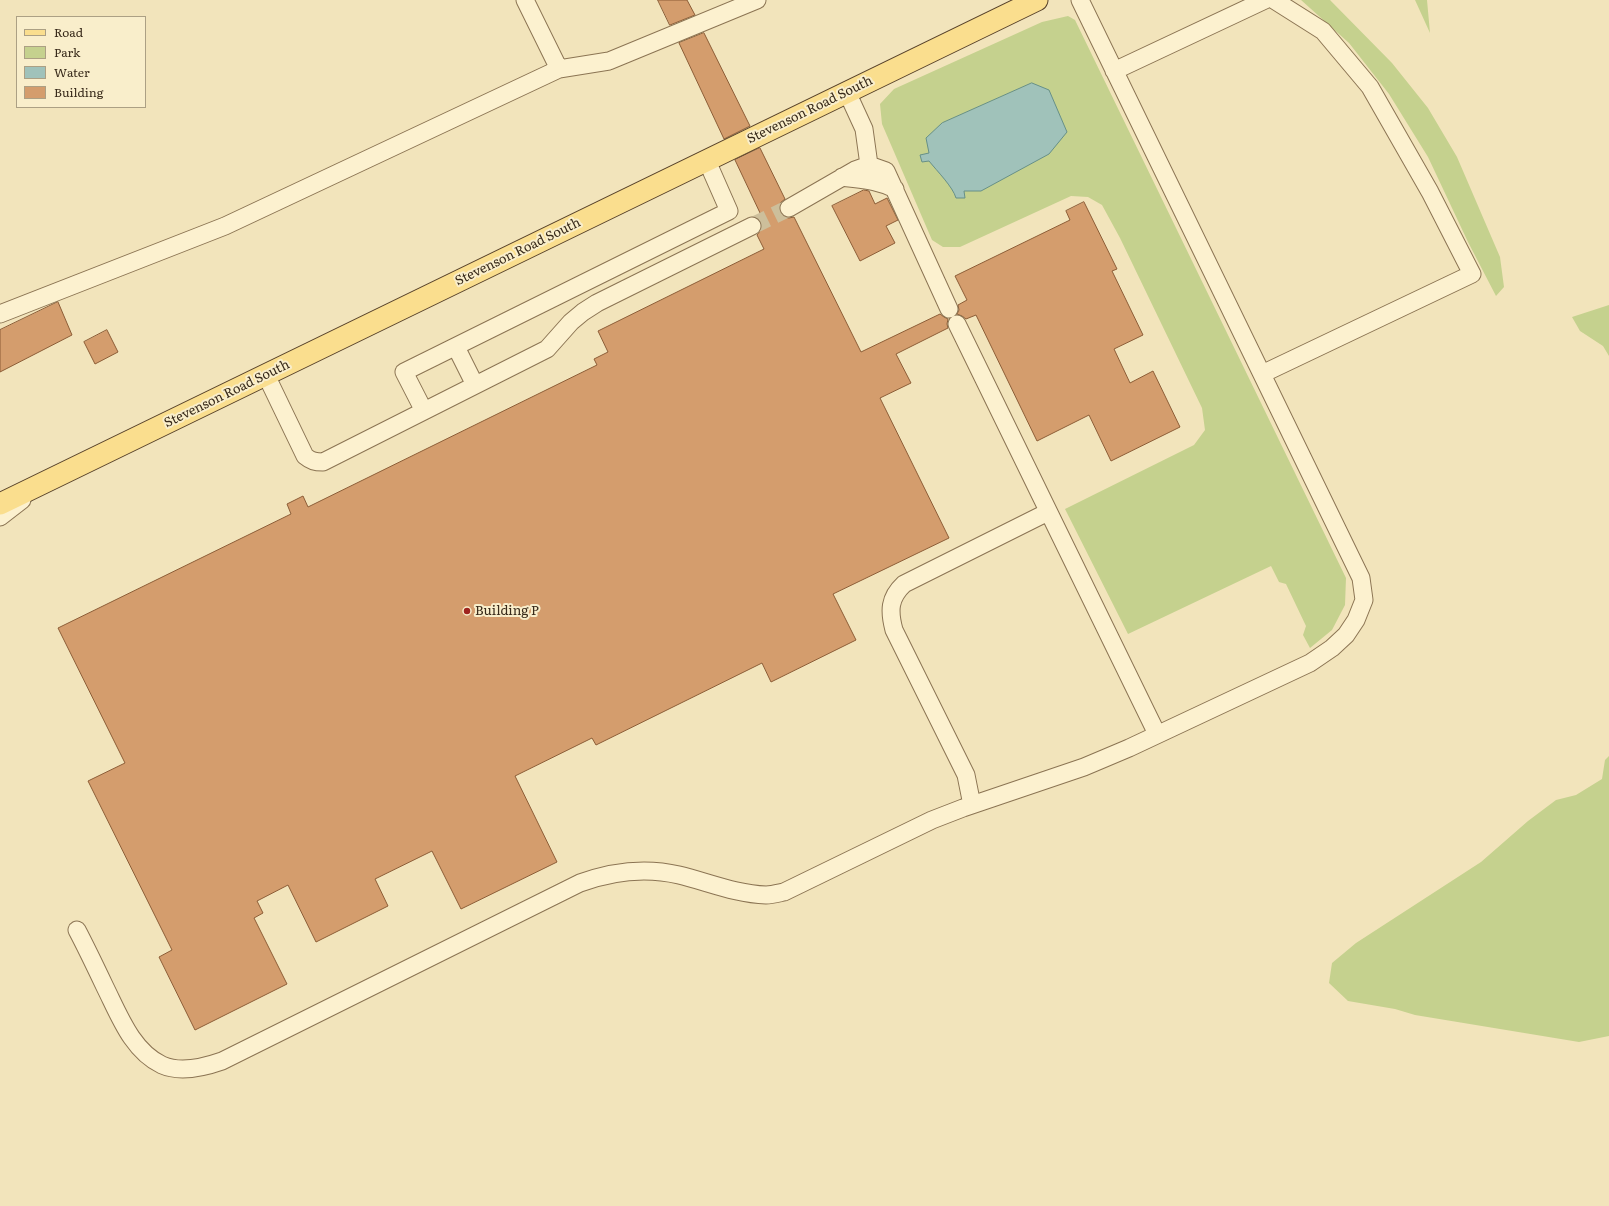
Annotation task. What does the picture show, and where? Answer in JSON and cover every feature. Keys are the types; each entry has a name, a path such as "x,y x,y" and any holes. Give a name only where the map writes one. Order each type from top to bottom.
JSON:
{"main road":[{"name":"Stevenson Road South","path":"0,504 1037,0"}],"lane":[{"path":"525,0 559,69"},
{"path":"0,314 225,226 559,69 609,61 757,0"},
{"path":"77,930 124,1026 134,1041 148,1055 163,1065 181,1068 202,1068 222,1061 580,883 620,872 641,870 660,871 680,875 735,891 767,895 784,892 932,820 1084,766 1129,748 1310,663 1332,648 1346,635 1356,620 1364,600 1361,578 1080,0"},
{"path":"1114,71 1265,0"},
{"path":"1262,374 1472,274 1430,192 1370,87 1323,31 1274,0"},
{"path":"847,92 864,129 869,165"},
{"path":"424,411 404,372 729,210 707,161"},
{"path":"790,208 855,170 869,165 886,171 953,316 1157,734"},
{"path":"842,177 883,183 895,189"},
{"path":"266,375 306,456 316,462 330,459 547,348 583,312 597,303 752,226"},
{"path":"456,347 475,385"},
{"path":"0,493 43,484"},
{"path":"0,517 43,484"},
{"path":"972,805 966,775 894,630 890,615 892,602 896,591 904,584 1048,512"}],"green space":[{"path":"1301,0 1330,0 1392,63 1428,108 1457,157 1500,257 1504,287 1496,296 1468,242 1428,157 1389,94 1349,43"},
{"path":"1415,0 1427,0 1430,33"},
{"path":"1068,16 1075,20 1346,578 1345,605 1332,630 1310,648 1303,635 1306,626 1286,584 1279,582 1271,566 1128,634 1065,509 1194,445 1205,430 1202,408 1120,238 1102,205 1088,197 1071,196 960,247 943,247 932,240 882,124 880,104 894,89 1042,22"},
{"path":"1609,305 1609,356 1603,346 1580,331 1572,317"},
{"path":"1609,756 1609,1036 1579,1042 1415,1015 1395,1009 1348,1001 1329,983 1332,963 1356,943 1481,862 1528,821 1556,800 1576,795 1602,779 1605,760"}],"water":[{"path":"1032,83 1049,90 1067,132 1049,154 981,191 964,191 965,198 956,198 948,184 929,161 922,162 920,155 929,153 926,138 942,123"}],"building":[{"path":"658,0 687,0 695,15 670,25"},
{"path":"704,33 750,126 724,139 679,43"},
{"name":"Building P","path":"760,148 785,199 780,203 780,213 784,217 794,217 861,352 940,314 948,319 948,328 896,354 911,383 880,398 949,538 833,594 856,640 771,682 762,663 596,745 592,738 515,776 557,862 461,909 432,851 375,879 388,906 316,942 288,885 257,901 263,913 254,918 287,984 195,1030 159,957 172,950 88,781 125,763 58,628 291,514 287,504 303,496 308,507 597,365 594,359 608,352 598,331 764,249 757,235 762,226 761,221 757,217 761,215 735,160"},
{"path":"864,190 869,191 875,204 887,198 898,220 886,226 895,243 860,261 832,206"},
{"path":"1084,202 1117,269 1112,271 1143,335 1114,349 1130,383 1153,371 1180,427 1111,461 1089,415 1037,441 976,315 966,319 957,314 959,310 958,305 967,300 955,276 1070,220 1066,211"},
{"path":"58,302 72,335 0,372 0,330"},
{"path":"107,330 118,352 95,364 84,342"}],"tunnel":[{"path":"752,226 789,208"}],"place":[{"name":"Building P","path":"467,611"}]}
